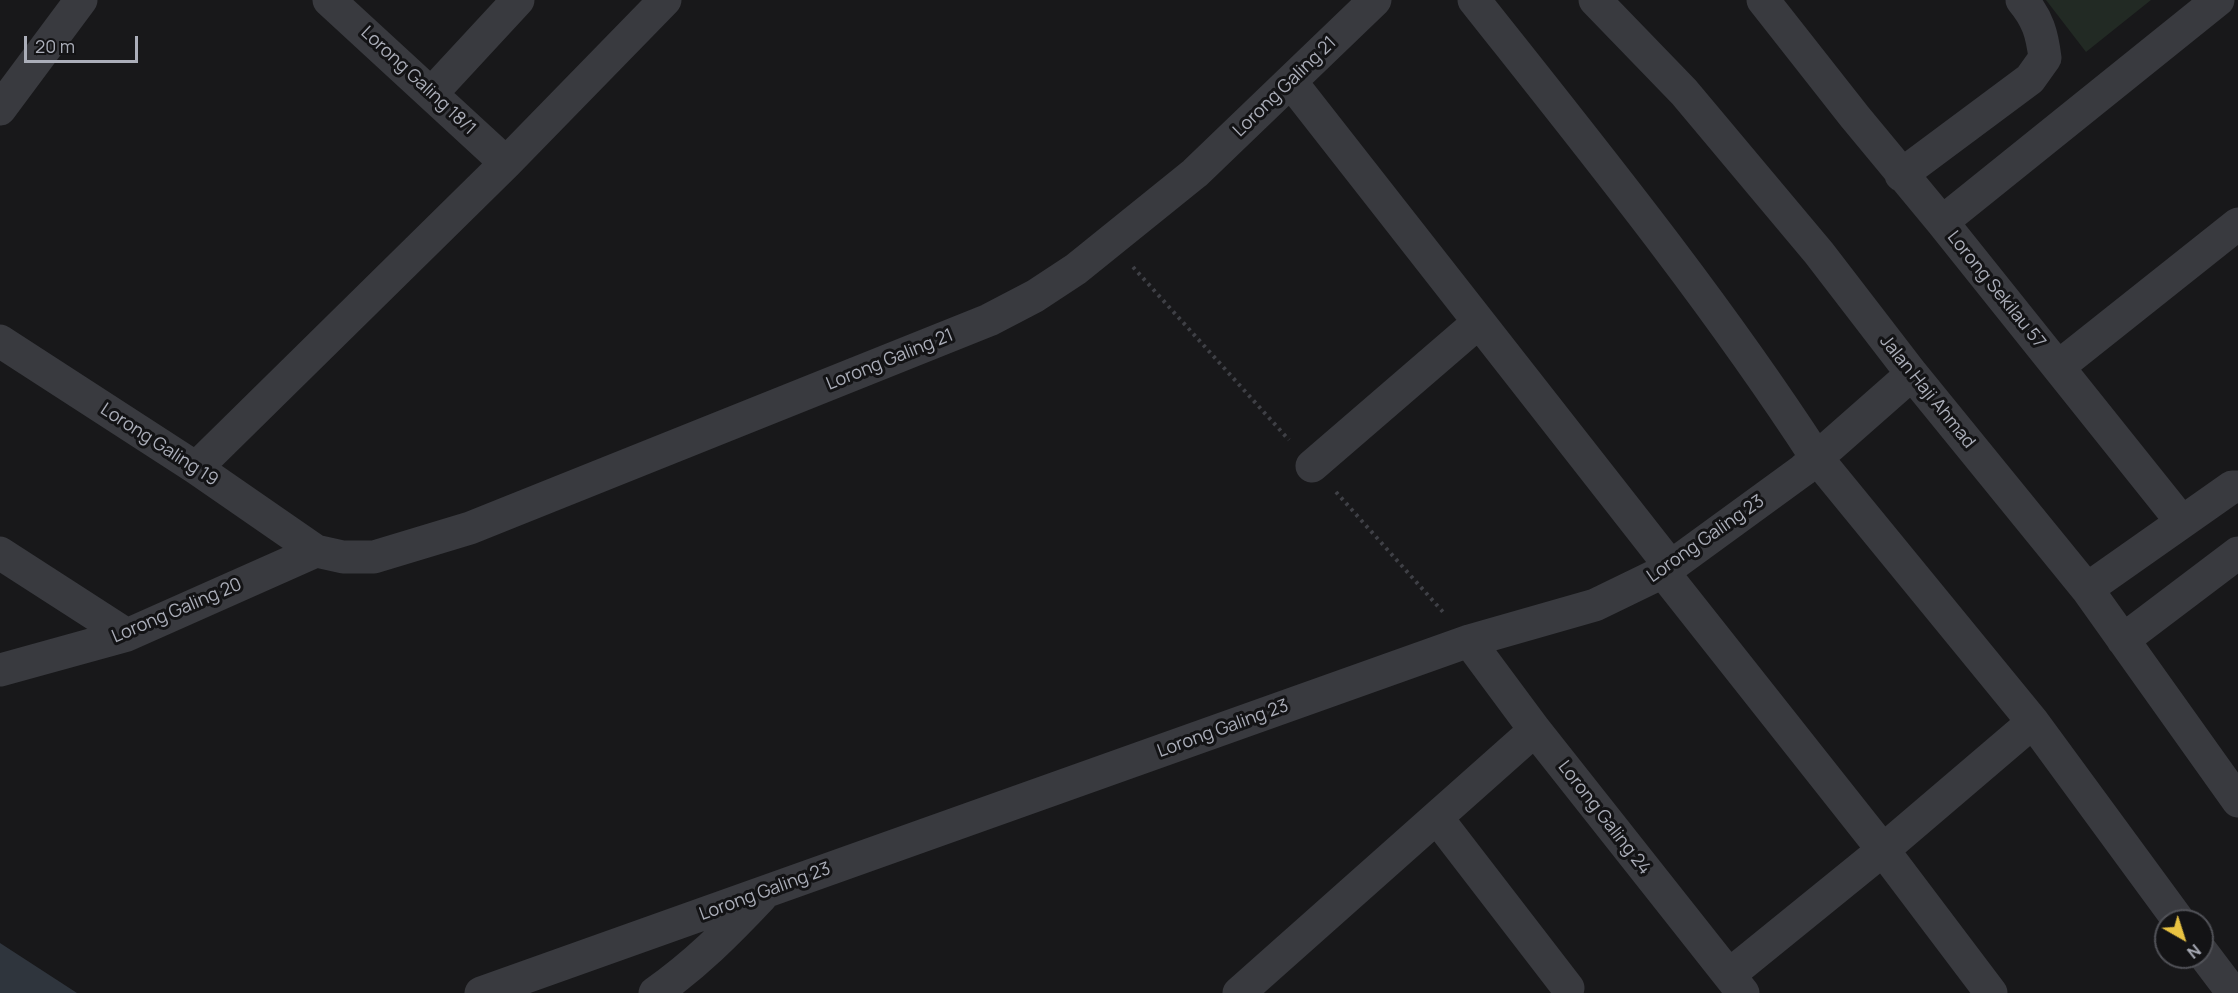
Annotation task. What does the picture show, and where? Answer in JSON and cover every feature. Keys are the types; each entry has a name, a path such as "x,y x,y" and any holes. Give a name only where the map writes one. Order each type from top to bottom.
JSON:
{"street":[{"path":"0,109 81,0"},
{"name":"Lorong Galing 18/1","path":"329,0 506,163"},
{"path":"431,94 518,0"},
{"path":"196,468 506,163 665,0"},
{"name":"Lorong Galing 21","path":"316,551 343,557 374,557 470,528 988,320 1035,296 1076,269 1195,173 1375,0"},
{"path":"1473,0 1671,252 1816,457 2033,722 2171,909"},
{"name":"Jalan Haji Ahmad","path":"1595,0 1684,92 1819,253 1912,374 2087,589 2238,801"},
{"path":"1763,0 1901,175 1942,222"},
{"path":"1901,175 2030,79 2045,58 2042,33 2032,12 2022,0"},
{"name":"Lorong Sekilau 57","path":"2182,522 1942,222 2218,0"},
{"path":"1291,82 1479,322 1991,993"},
{"path":"2058,367 2238,224"},
{"path":"1312,466 1479,322"},
{"name":"Lorong Galing 19","path":"0,341 196,468 316,551"},
{"name":"Lorong Galing 23","path":"481,993 1469,641 1595,605 1667,570 1794,476 1912,374"},
{"path":"2087,589 2232,487 2238,487"},
{"name":"Lorong Galing 20","path":"0,670 127,635 316,551"},
{"path":"2123,640 2238,552"},
{"path":"0,553 127,635"},
{"name":"Lorong Galing 24","path":"1469,641 1535,730 1736,984"},
{"path":"1736,984 1883,850 2033,722"},
{"path":"1239,993 1535,730"},
{"path":"1437,818 1568,988"},
{"path":"655,993 685,972 718,943 767,891"},
{"path":"2214,968 2232,993"}],"shaded area":[{"path":"2046,0 2151,0 2086,52"},
{"path":"0,943 77,993 0,993"}]}
